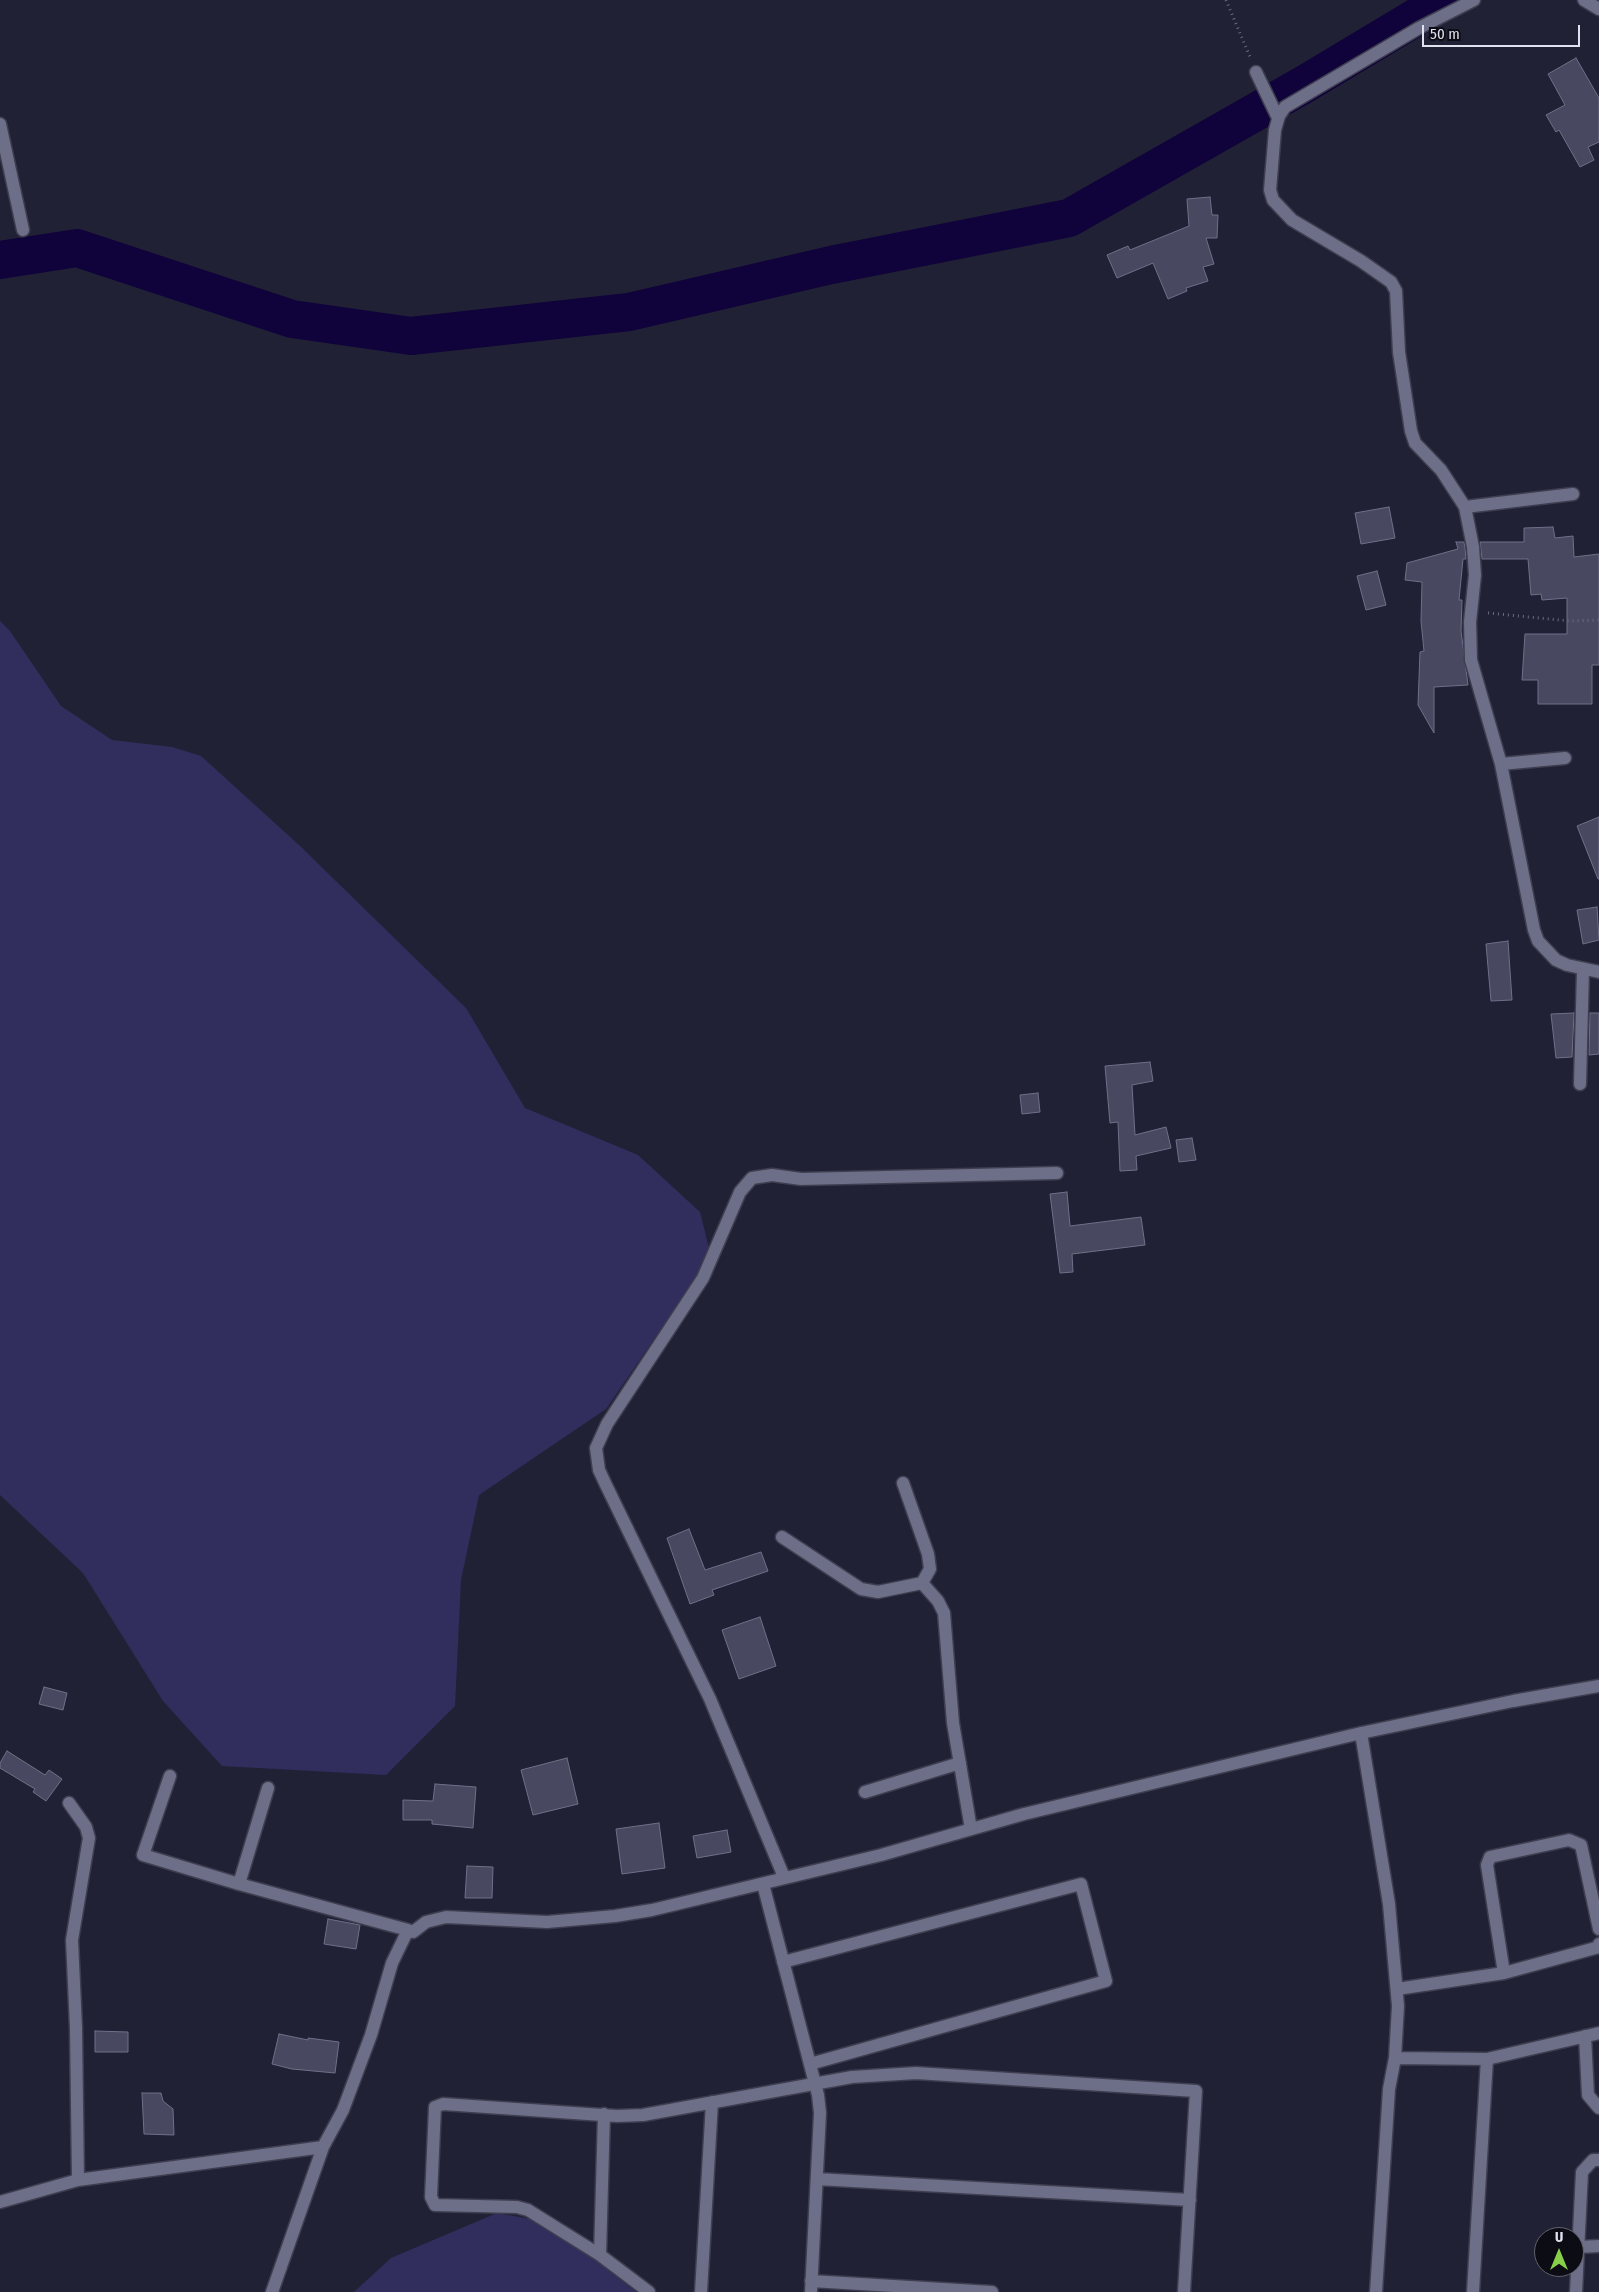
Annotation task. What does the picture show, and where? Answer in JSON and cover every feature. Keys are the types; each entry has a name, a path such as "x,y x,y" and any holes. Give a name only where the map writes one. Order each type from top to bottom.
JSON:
{"street":[{"path":"1276,114 1301,97 1419,28 1474,0"},
{"path":"1584,0 1599,9"},
{"path":"1256,72 1276,114 1270,176 1272,200 1292,220 1361,260 1391,282 1397,296 1399,352 1411,431 1415,443 1441,470 1465,507 1473,547 1475,575 1470,622 1471,660 1501,764 1538,942 1556,960 1567,966 1599,972"},
{"path":"0,124 23,230"},
{"path":"1465,507 1573,494"},
{"path":"1501,764 1566,758"},
{"path":"1580,1084 1583,970"},
{"path":"784,1877 710,1699 599,1470 596,1448 607,1424 703,1278 740,1192 752,1178 772,1175 801,1179 1057,1173"},
{"path":"782,1538 861,1589 878,1592 922,1583 930,1569 928,1554 903,1483"},
{"path":"922,1583 938,1601 944,1613 953,1722 971,1829"},
{"path":"170,1776 143,1855 239,1884 413,1932 426,1922 446,1917 547,1922 615,1916 702,1900 784,1877 881,1856 1024,1814 1361,1733 1513,1701 1599,1686"},
{"path":"1361,1733 1388,1904 1398,2006 1395,2058 1388,2089 1376,2292"},
{"path":"865,1792 960,1763"},
{"path":"239,1884 268,1788"},
{"path":"69,1803 86,1827 89,1838 72,1940 76,2028 78,2180"},
{"path":"1504,1973 1487,1864 1490,1856 1569,1840 1581,1845 1599,1929"},
{"path":"762,1884 816,2084 820,2113 811,2287 992,2292"},
{"path":"783,1962 1081,1884 1106,1981 810,2064"},
{"path":"272,2292 324,2147 343,2110 371,2035 386,1980 408,1930"},
{"path":"1396,1989 1504,1973 1599,1947 1599,1944"},
{"path":"1395,2058 1486,2059 1599,2033"},
{"path":"1585,2036 1588,2095 1599,2108"},
{"path":"1473,2292 1486,2059"},
{"path":"649,2292 600,2255 528,2210 517,2207 435,2205 432,2197 434,2112 437,2105 617,2116 643,2115 852,2077 916,2073 1196,2091 1184,2292"},
{"path":"701,2292 712,2102"},
{"path":"600,2255 604,2114"},
{"path":"0,2202 78,2180 324,2147"},
{"path":"1580,2227 1582,2172 1593,2160 1599,2160"},
{"path":"816,2179 1190,2200"},
{"path":"1584,2247 1599,2246"},
{"path":"1576,2292 1577,2277"}],"path":[{"path":"1226,0 1256,72"},
{"path":"1471,612 1570,621 1599,620"}],"shaded area":[{"path":"0,621 10,631 61,706 112,740 172,747 201,756 299,845 466,1008 525,1108 638,1155 700,1212 711,1256 606,1409 479,1495 461,1580 455,1706 386,1775 222,1766 163,1701 83,1573 0,1495"},
{"path":"497,2213 547,2222 636,2292 354,2292 391,2258"}],"building":[{"path":"1576,58 1599,98 1599,142 1588,147 1594,160 1580,167 1559,130 1556,132 1546,115 1565,105 1548,74"},
{"path":"1210,197 1212,215 1218,215 1217,238 1206,238 1214,264 1203,267 1208,281 1186,288 1187,291 1168,299 1153,263 1117,278 1107,255 1128,246 1130,250 1189,226 1187,199"},
{"path":"1389,507 1395,538 1361,544 1355,513"},
{"path":"1553,527 1555,538 1573,536 1574,557 1599,554 1599,665 1592,665 1592,704 1538,704 1538,680 1522,680 1525,634 1567,634 1567,598 1542,600 1541,594 1531,595 1528,559 1482,559 1480,542 1524,542 1524,528"},
{"path":"1456,542 1464,542 1466,559 1463,559 1459,600 1462,600 1461,631 1468,685 1434,687 1434,733 1418,705 1420,652 1424,651 1421,621 1422,582 1405,580 1407,563 1458,549"},
{"path":"1377,571 1386,605 1366,610 1357,576"},
{"path":"1599,817 1599,879 1598,879 1577,826"},
{"path":"1597,907 1599,940 1583,944 1577,910"},
{"path":"1508,941 1512,1000 1491,1001 1486,944"},
{"path":"1574,1013 1572,1057 1556,1058 1551,1014"},
{"path":"1590,1013 1599,1013 1599,1054 1589,1055"},
{"path":"1150,1062 1153,1081 1132,1085 1135,1135 1166,1127 1171,1148 1136,1156 1137,1170 1120,1171 1118,1122 1110,1123 1105,1066"},
{"path":"1038,1093 1040,1112 1022,1114 1020,1095"},
{"path":"1192,1138 1196,1160 1179,1162 1176,1140"},
{"path":"1067,1192 1070,1226 1141,1217 1145,1245 1072,1254 1073,1272 1060,1273 1050,1194"},
{"path":"689,1529 705,1570 761,1552 768,1571 712,1590 714,1595 690,1604 667,1538"},
{"path":"760,1617 776,1666 739,1679 722,1630"},
{"path":"44,1687 67,1693 63,1710 39,1704"},
{"path":"7,1751 45,1775 49,1770 62,1779 46,1801 33,1792 35,1789 0,1768 0,1763"},
{"path":"567,1758 578,1804 533,1815 521,1770"},
{"path":"435,1784 476,1787 473,1828 432,1824 432,1820 403,1820 403,1800 433,1801"},
{"path":"659,1823 665,1868 622,1874 616,1829"},
{"path":"727,1830 731,1852 697,1858 693,1836"},
{"path":"467,1866 493,1867 492,1898 465,1898"},
{"path":"328,1919 360,1925 356,1949 324,1944"},
{"path":"95,2031 128,2032 128,2052 95,2052"},
{"path":"279,2034 308,2040 308,2038 339,2042 335,2073 292,2069 272,2064"},
{"path":"142,2093 161,2093 163,2101 173,2109 174,2135 144,2134"}],"waterway":[{"path":"0,260 77,248 292,319 411,336 629,312 831,265 1069,218 1305,84 1445,0"}]}
